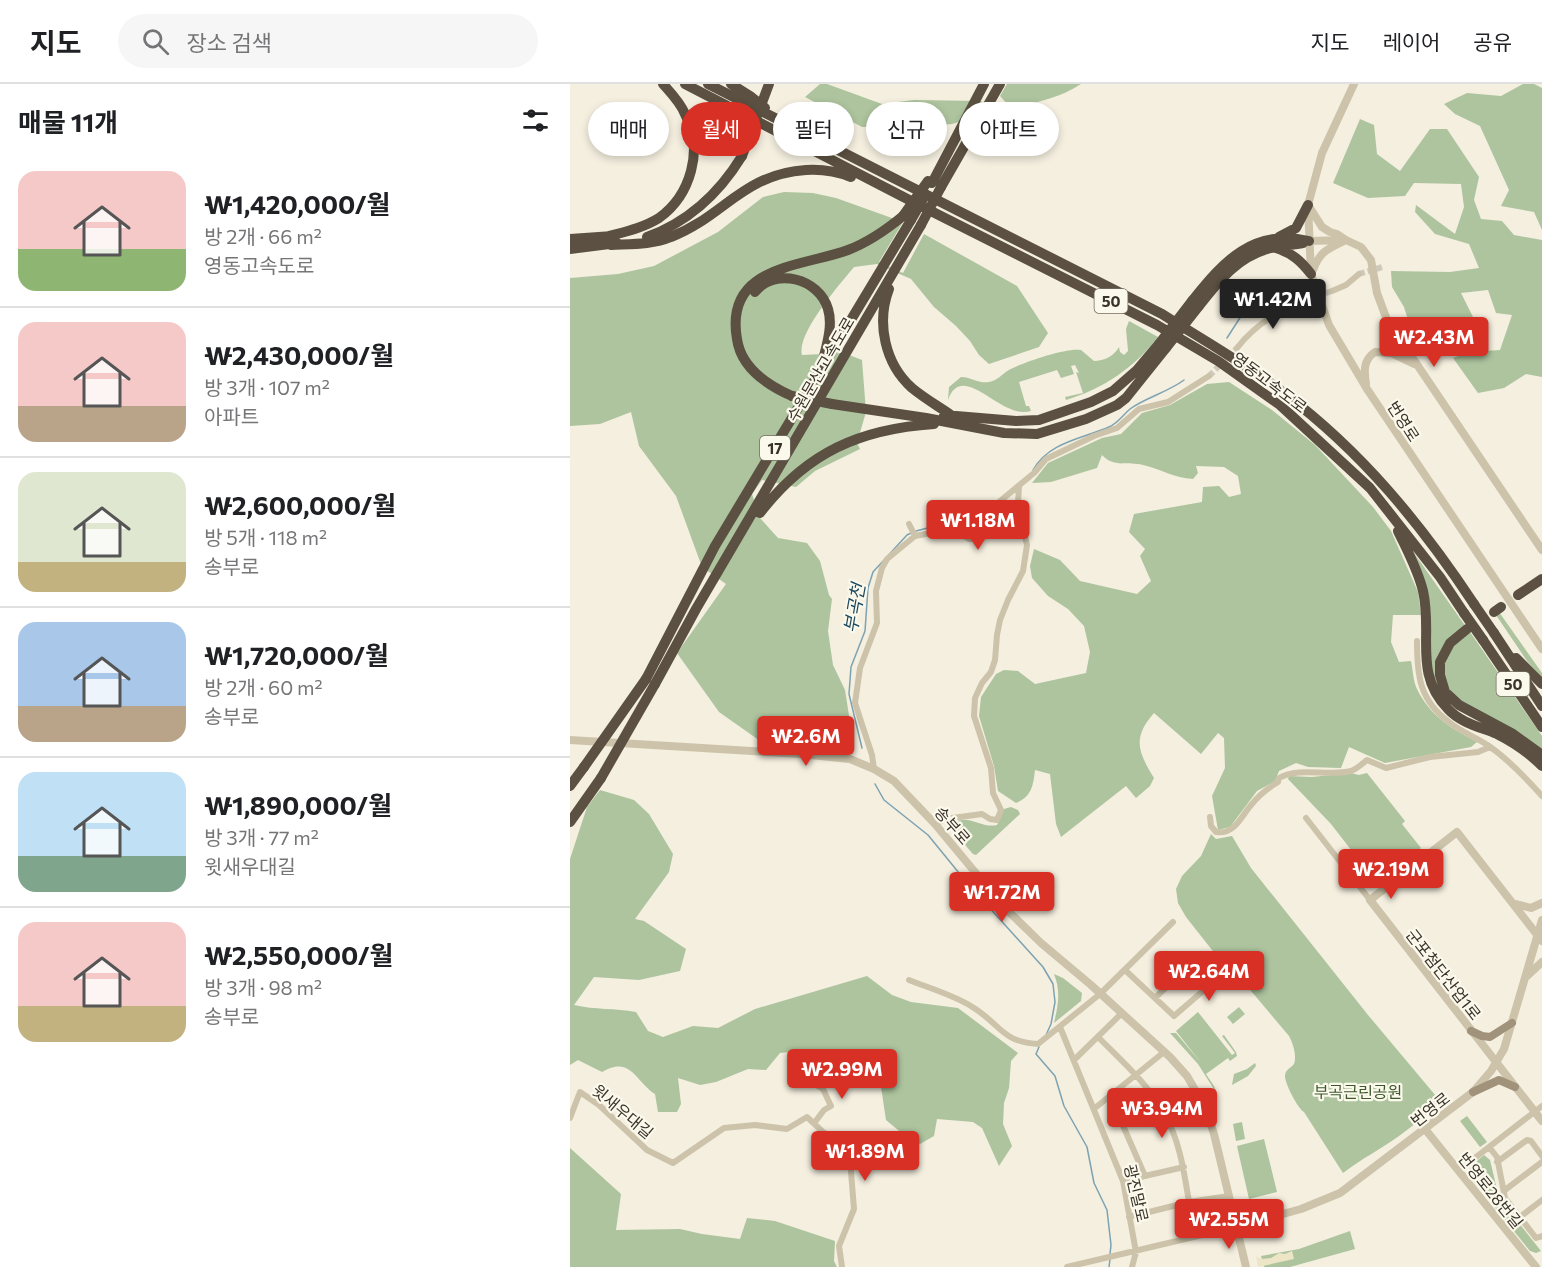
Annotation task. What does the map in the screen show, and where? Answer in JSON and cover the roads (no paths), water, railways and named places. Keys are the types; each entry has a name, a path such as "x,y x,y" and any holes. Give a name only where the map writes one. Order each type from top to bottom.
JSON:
{"highway":[{"path":"608,241 663,214 678,198 692,172 695,149 687,116 663,84"},
{"name":"영동고속도로","path":"685,84 1157,325 1218,361 1280,405 1370,488 1440,577 1542,727"},
{"name":"영동고속도로","path":"708,84 773,117"},
{"path":"731,84 750,96 773,116"},
{"path":"757,102 763,84"},
{"path":"761,103 769,84"},
{"name":"수원문산고속도로","path":"934,184 984,84"},
{"name":"수원문산고속도로","path":"570,822 601,778 715,546 934,184 1000,84"},
{"path":"570,249 608,241 646,237 664,231 699,208 717,191 731,174 739,156"},
{"name":"영동고속도로","path":"849,156 1162,314 1285,394 1336,437 1381,481 1416,522 1497,637 1542,706"},
{"path":"570,239 648,243 669,238 701,221 750,186 789,171 818,169 840,172 917,204"},
{"path":"1275,242 1296,228 1308,206"},
{"path":"912,220 864,244 835,254 797,262 765,275 753,284 742,297 737,310 736,335 739,352 756,374 777,389 833,401 952,419 1039,420 1091,402 1113,391 1162,346 1195,303 1214,273 1232,256 1255,243 1295,238 1309,241"},
{"name":"수원문산고속도로","path":"570,786 650,682 696,609 903,256 912,220"},
{"path":"1275,242 1299,259 1311,274"},
{"path":"903,256 886,299 883,324 887,349 900,376 952,419"},
{"path":"793,393 759,370 745,346 741,321 748,300 758,289 774,279 787,278 807,284 824,298 830,322 820,373"},
{"path":"732,549 767,504 798,472 843,443 879,431 952,419"},
{"path":"1389,512 1416,570 1423,591 1427,618 1426,665 1434,691 1453,714 1463,721 1512,742 1542,766"},
{"path":"1518,595 1542,579"},
{"path":"1467,629 1450,643 1440,662 1440,675 1445,692 1459,705 1520,738 1542,755"},
{"path":"1497,637 1540,682"}],"main road":[{"path":"1471,1031 1490,1037 1512,1023"},
{"path":"1473,1092 1498,1080 1515,1087"}],"street":[{"name":"번영로","path":"1354,84 1322,153 1308,206 1311,274 1329,325 1367,388 1542,649"},
{"path":"1308,206 1322,227 1361,247 1371,260 1377,293 1388,320 1542,550"},
{"path":"1309,241 1346,240"},
{"path":"1311,274 1318,257 1325,250 1346,240"},
{"path":"1332,291 1346,285 1359,274"},
{"path":"1237,348 1247,335 1262,323 1284,308 1300,302"},
{"path":"1367,388 1364,371 1366,360 1375,352 1391,353 1416,364"},
{"path":"874,769 872,755 855,703 860,668 877,623 876,591 882,568 887,559 915,536 954,530 969,539 976,539 986,531 999,502 1046,459 1094,436 1117,428 1139,409 1168,402 1209,376"},
{"path":"935,824 945,819 982,814 997,820 1000,810 993,793 991,768 974,716 975,698 982,683 991,672 995,660 996,635 1000,620 1023,571 1027,545 1018,504 1019,486"},
{"path":"909,524 915,536"},
{"path":"1417,641 1421,687 1432,706 1449,722 1490,747 1522,773 1542,796"},
{"name":"송부로","path":"570,740 850,759 874,769 894,782 935,824 1005,907 1041,944 1122,1013 1187,1076 1205,1107 1214,1134 1246,1267"},
{"path":"1210,817 1211,826 1216,832 1228,832 1236,826 1252,803 1287,773 1327,774 1352,770 1368,760 1386,768 1430,757 1478,752 1490,747"},
{"name":"군포첨단산업1로","path":"1306,818 1542,1121"},
{"path":"1370,900 1457,832 1540,938"},
{"path":"1510,900 1527,908 1536,907 1542,903"},
{"name":"번영로","path":"1236,1227 1301,1209 1340,1193 1473,1092 1496,1064 1504,1049 1524,979 1540,938 1542,920"},
{"path":"909,980 974,1007 1010,1038 1021,1043 1038,1044 1100,994 1173,922"},
{"path":"1524,979 1542,962"},
{"path":"1125,970 1174,1016 1211,984 1191,963 1155,998"},
{"path":"1074,1060 1122,1013"},
{"name":"광진말로","path":"1057,1029 1074,1060 1095,1108 1123,1181 1136,1252 1132,1267"},
{"path":"1098,1037 1136,1075 1165,1115 1184,1167 1189,1202"},
{"path":"1095,1108 1164,1052"},
{"path":"814,1084 823,1089 831,1106 824,1110 815,1122 824,1132 849,1147 850,1153 854,1209 839,1246 842,1267"},
{"name":"윗새우대길","path":"570,1118 580,1092 599,1105 647,1150 673,1163 724,1128 755,1125 787,1129 807,1117 815,1122"},
{"path":"1110,1096 1145,1176"},
{"path":"1458,1171 1542,1106"},
{"name":"번영로28번길","path":"1425,1129 1536,1265"},
{"path":"1497,1162 1527,1140 1531,1141 1542,1156"},
{"path":"1488,1147 1497,1157 1505,1198 1536,1238 1542,1236"},
{"path":"1504,1190 1542,1162"},
{"path":"1123,1181 1184,1167"},
{"path":"1129,1216 1189,1202 1229,1196"},
{"path":"1520,1217 1542,1200"},
{"path":"1067,1267 1236,1227"}],"waterway":[{"name":"부곡천","path":"1227,338 1250,302"},
{"name":"부곡천","path":"1033,470 1048,453 1057,447 1112,425 1136,405 1184,380"},
{"name":"부곡천","path":"982,530 995,502"},
{"name":"부곡천","path":"916,531 939,525 952,527"},
{"name":"부곡천","path":"862,748 849,694 851,667 865,631 868,588 873,572 911,533"},
{"name":"부곡천","path":"965,533 974,536"},
{"name":"부곡천","path":"875,784 884,800 928,835 968,884 1043,967 1053,984 1055,1002 1051,1024 1046,1035"},
{"path":"1039,1047 1036,1054 1055,1076 1064,1106 1087,1147 1094,1183 1107,1210 1110,1254"},
{"path":"1109,1267 1110,1259"}],"tunnel":[{"path":"1359,274 1382,267"},
{"path":"1300,302 1332,291"},
{"path":"1209,376 1237,348"}],"park label":[{"name":"부곡근린공원","path":"1358,1091"}]}
